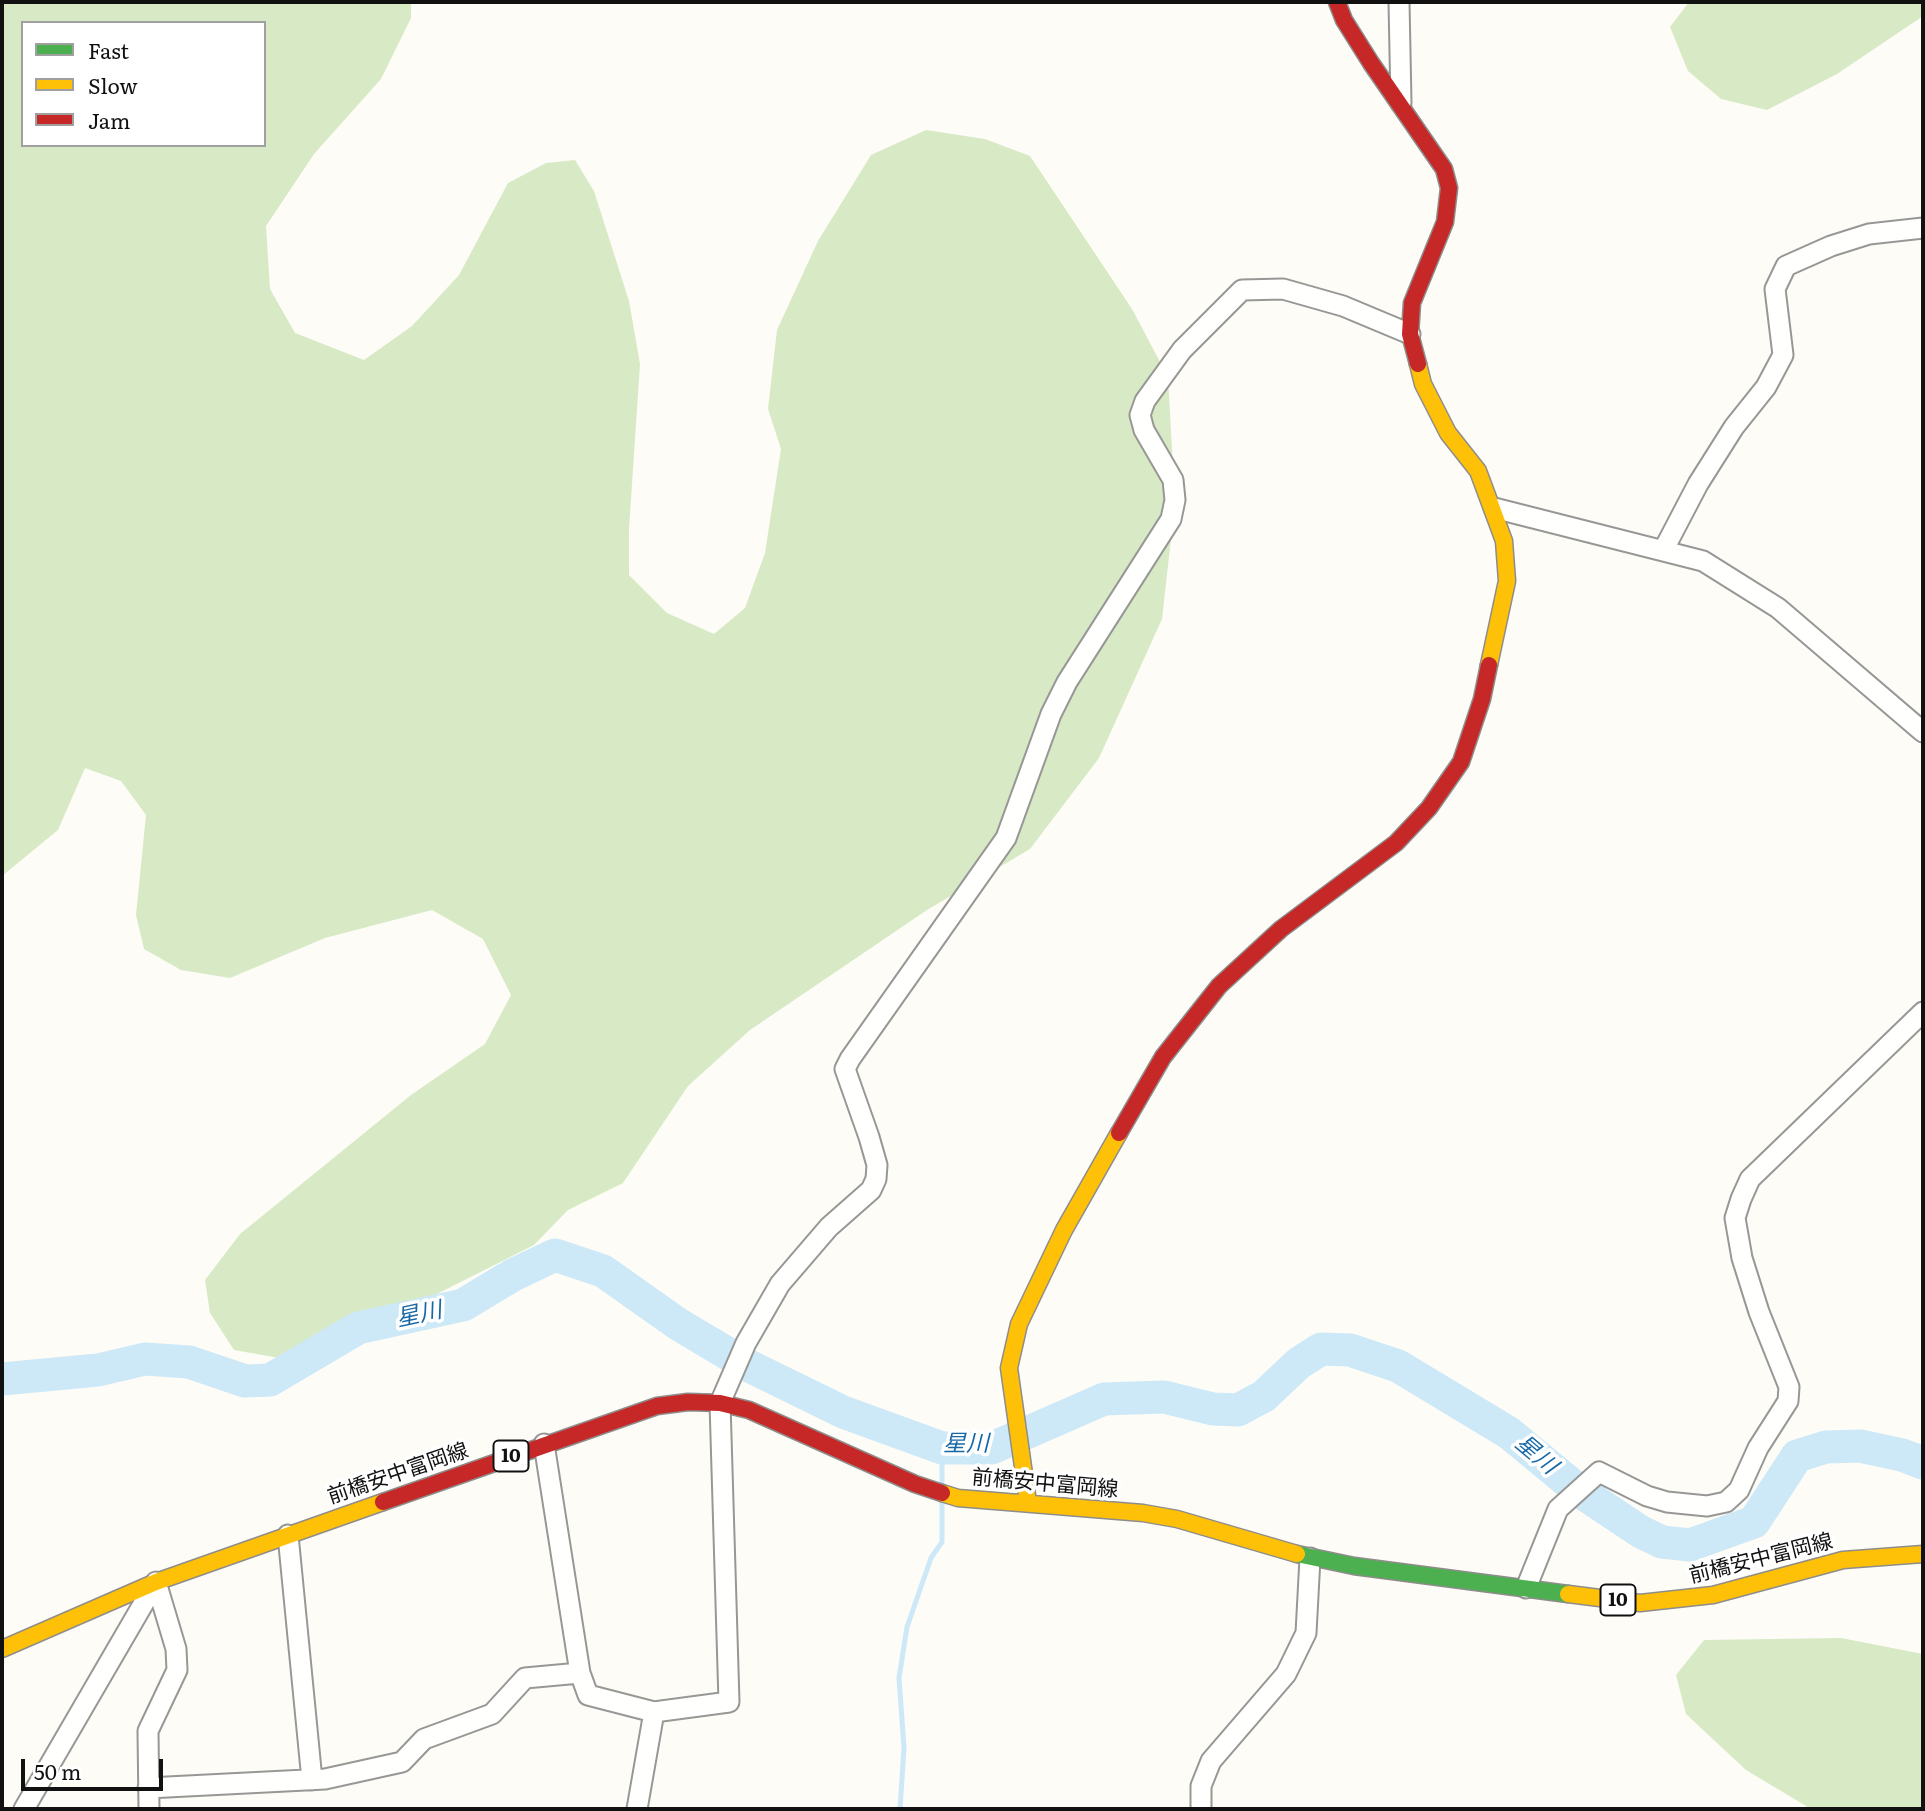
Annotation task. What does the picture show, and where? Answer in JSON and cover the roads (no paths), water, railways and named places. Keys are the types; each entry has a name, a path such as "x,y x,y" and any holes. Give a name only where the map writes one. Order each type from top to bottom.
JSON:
{"main road":[{"path":"1028,1503 1009,1368 1019,1324 1064,1230 1163,1057 1219,986 1282,929 1396,844 1429,808 1461,762 1482,699 1507,582 1504,541 1494,508 1478,471 1448,433 1423,384 1410,334 1412,303 1445,222 1450,188 1444,169 1357,42 1337,2"},
{"name":"前橋安中富岡線","path":"2,1649 156,1582 544,1444 657,1406 688,1402 720,1403 776,1421 933,1491 958,1498 1143,1513 1177,1519 1310,1558 1640,1603 1678,1601 1713,1595 1843,1560 1923,1554"}],"street":[{"path":"1399,2 1401,103"},
{"path":"1664,549 1698,484 1734,427 1766,387 1783,355 1775,289 1786,266 1830,246 1869,234 1923,228"},
{"path":"544,1444 580,1673 588,1695 654,1712 729,1702 720,1403 746,1343 780,1284 829,1227 871,1190 876,1179 877,1165 845,1069 850,1059 1006,838 1051,714 1067,682 1171,519 1175,500 1173,480 1144,430 1140,415 1153,387 1182,350 1242,290 1283,289 1343,306 1410,334"},
{"path":"1494,508 1703,561 1778,608 1923,732"},
{"path":"1526,1588 1558,1509 1599,1472 1647,1496 1667,1502 1706,1506 1726,1502 1739,1490 1758,1448 1788,1401 1789,1387 1759,1312 1742,1258 1735,1218 1741,1199 1750,1180 1923,1012"},
{"path":"288,1535 312,1780"},
{"path":"1201,1809 1201,1786 1210,1761 1286,1674 1306,1633 1310,1558"},
{"path":"149,1809 148,1731 177,1670 176,1649 156,1582"},
{"path":"24,1809 156,1582"},
{"path":"148,1788 312,1780 402,1762 424,1739 492,1714 525,1678 580,1673"},
{"path":"637,1809 654,1712"}],"waterway":[{"name":"星川","path":"2,1379 98,1370 145,1359 189,1362 245,1381 270,1380 358,1328 463,1305 513,1275 555,1255 603,1271 678,1324 745,1364 843,1412 942,1448 992,1448 1104,1399 1164,1397 1213,1409 1238,1410 1264,1396 1299,1363 1321,1349 1350,1350 1398,1366 1509,1433 1578,1490 1641,1532 1662,1542 1690,1545 1754,1522 1797,1456 1826,1447 1860,1446 1902,1455 1923,1463"},
{"path":"942,1448 942,1482"},
{"path":"900,1809 904,1748 899,1678 907,1627 931,1558 942,1542 942,1502"}]}
